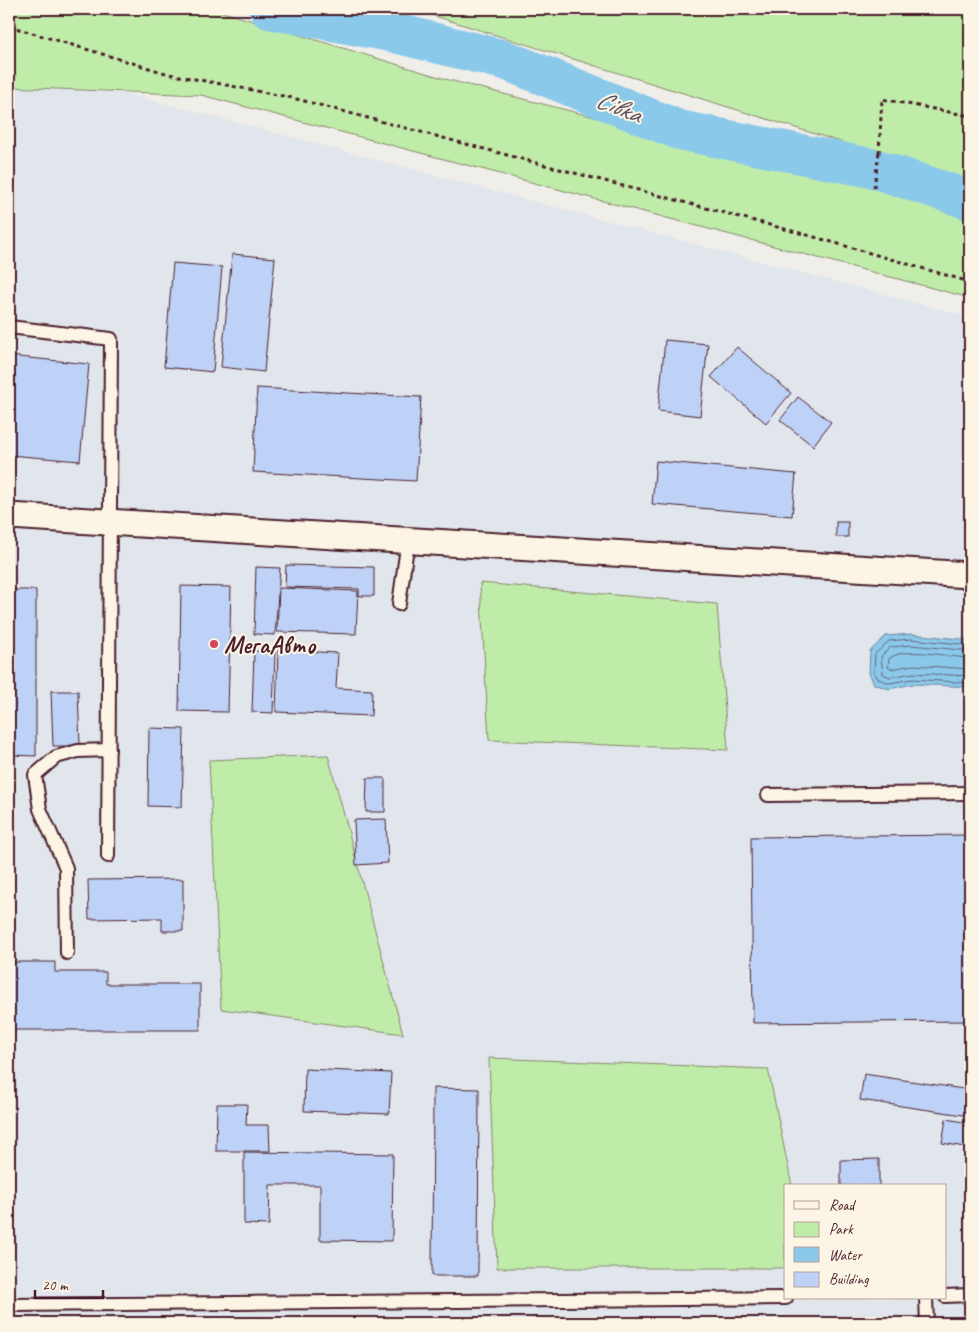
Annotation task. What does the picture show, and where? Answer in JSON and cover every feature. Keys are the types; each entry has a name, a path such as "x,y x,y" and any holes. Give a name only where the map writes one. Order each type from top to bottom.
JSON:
{"street":[{"path":"9,516 970,575"}],"lane":[{"path":"9,327 112,339 109,522 108,856"},
{"path":"399,604 408,540"},
{"path":"67,953 66,868 40,809 35,775 56,757 78,751 109,750"},
{"path":"768,795 970,793"},
{"path":"946,1296 970,1295"},
{"path":"9,1305 784,1298"},
{"path":"926,1300 927,1323"}],"path":[{"path":"9,26 169,74 293,98 811,236 970,282"},
{"path":"874,188 879,154 882,98 970,116"}],"shaded area":[{"path":"9,87 125,93 970,317 970,1323 9,1323"}],"green space":[{"path":"9,9 213,9 449,80 970,213 970,298 201,95 9,87"},
{"path":"412,9 970,9 970,182"},
{"path":"480,583 717,604 728,750 489,740"},
{"path":"328,755 403,1034 221,1009 209,760"},
{"path":"489,1058 768,1069 792,1184 784,1184 784,1268 497,1268"}],"water":[{"path":"911,634 970,640 970,687 912,684 889,689 874,684 869,673 870,651 886,636"}],"building":[{"path":"232,254 275,258 264,372 221,367"},
{"path":"173,263 222,267 213,372 164,367"},
{"path":"665,340 708,344 700,416 658,411"},
{"path":"737,347 791,393 766,423 711,377"},
{"path":"9,356 89,364 80,461 9,455"},
{"path":"257,388 421,397 416,481 253,472"},
{"path":"798,397 831,422 813,446 780,420"},
{"path":"656,461 796,474 792,516 652,504"},
{"path":"836,522 848,522 848,537 836,537"},
{"path":"286,565 374,567 374,596 359,596 359,589 285,587"},
{"path":"256,567 280,568 275,635 254,634"},
{"path":"181,586 231,587 228,712 179,711"},
{"path":"279,588 358,591 356,634 277,632"},
{"path":"9,590 36,590 36,756 9,755"},
{"path":"278,650 338,653 336,688 372,690 371,716 276,712"},
{"path":"254,651 275,652 273,713 252,712"},
{"path":"51,691 78,691 80,746 53,746"},
{"path":"149,728 184,729 182,807 148,806"},
{"path":"367,778 385,778 385,812 366,812"},
{"path":"386,819 388,863 356,865 354,820"},
{"path":"970,835 970,1021 753,1023 751,837"},
{"path":"183,879 183,931 162,931 162,918 89,919 88,880"},
{"path":"9,962 55,962 55,972 106,972 106,984 200,984 200,1030 9,1030"},
{"path":"305,1069 391,1073 389,1114 304,1111"},
{"path":"864,1074 970,1090 970,1116 860,1100"},
{"path":"433,1088 479,1089 478,1276 432,1276"},
{"path":"217,1104 247,1104 246,1125 269,1125 270,1151 216,1151"},
{"path":"946,1119 970,1123 970,1148 942,1143"},
{"path":"244,1152 393,1154 392,1241 320,1240 320,1185 270,1185 269,1225 244,1224"},
{"path":"879,1159 879,1184 841,1184 841,1160"}],"waterway":[{"name":"Сівка","path":"269,9 391,32 505,60 679,130 876,169 970,200"}],"place":[{"name":"МегаАвто","path":"214,644"}]}
